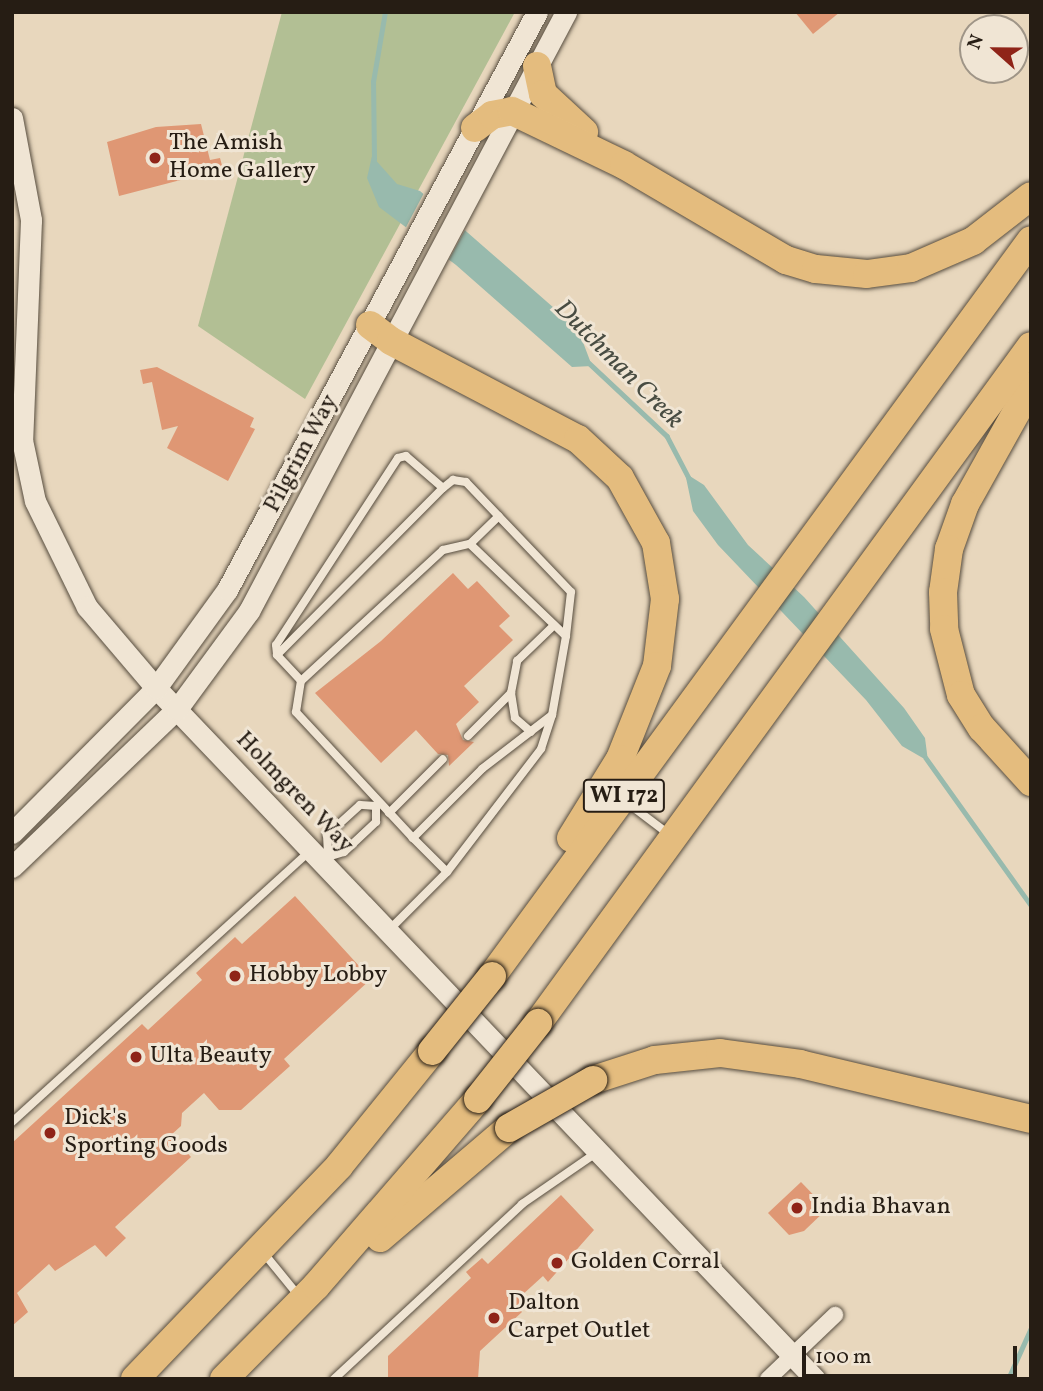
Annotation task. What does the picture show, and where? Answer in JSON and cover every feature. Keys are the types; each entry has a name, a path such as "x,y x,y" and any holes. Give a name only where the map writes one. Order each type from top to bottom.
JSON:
{"highway":[{"path":"537,66 543,94 555,111 624,165"},
{"path":"475,128 492,115 512,111 624,165 786,260 867,275 911,268 973,241 1031,196"},
{"name":"WI 172","path":"135,1379 261,1250 436,1046 487,971 622,799 1031,240"},
{"path":"381,333 593,451 640,508 663,576 657,666 620,759 487,971"},
{"name":"WI 172","path":"224,1379 309,1293 478,1099 538,1023 1031,346"},
{"path":"1031,386 969,495 949,549 943,592 944,629 961,695 1031,782"},
{"path":"309,1293 509,1128 593,1080 655,1060 720,1053 800,1064 1026,1118"}],"street":[{"name":"Pilgrim Way","path":"12,867 177,709 249,611 381,333 410,250 537,12"},
{"name":"Pilgrim Way","path":"12,833 156,688 227,590 381,333 430,267 566,12"},
{"name":"Holmgren Way","path":"12,118 31,220 21,393 22,440 35,501 87,607 156,688 320,854 815,1379"},
{"path":"768,1379 835,1315"}],"lane":[{"path":"302,681 277,655 276,645 398,458 406,456 443,488"},
{"path":"277,655 453,480 466,482 571,592 552,715 541,749 447,872 389,930"},
{"path":"447,872 388,813 296,712 302,681 443,550 470,544 499,516"},
{"path":"470,544 551,628 566,636"},
{"path":"530,732 515,718 510,693 517,662 551,628"},
{"path":"468,736 510,693"},
{"path":"413,838 482,769 552,715"},
{"path":"388,813 443,760"},
{"path":"622,799 674,839"},
{"path":"12,1122 320,854 327,835 360,805 376,806 376,822 344,852 320,854"},
{"path":"334,1379 522,1205 599,1151"},
{"path":"261,1250 309,1293"}],"shaded area":[{"path":"282,12 515,12 305,399 198,326"},
{"path":"372,156 397,184 420,191 578,329 592,366 572,367 456,265 379,207 367,178"},
{"path":"685,473 704,485 748,545 804,597 904,708 925,738 928,761 902,746 866,700 718,545 693,511"}],"pier":[{"path":"425,191 465,230 447,263 404,231"}],"building":[{"path":"795,12 840,12 813,34"},
{"path":"201,124 210,160 220,158 223,169 119,196 107,142 156,127"},
{"path":"157,367 254,418 250,427 255,429 228,481 167,448 178,426 162,430 152,382 143,384 140,370"},
{"path":"453,573 468,589 477,581 510,616 499,626 513,640 464,686 479,702 456,724 463,740 474,742 449,766 448,755 438,754 416,730 381,763 315,693 381,641"},
{"path":"295,896 371,979 284,1059 290,1066 241,1110 219,1110 204,1093 182,1113 181,1126 171,1135 191,1157 115,1227 126,1238 106,1257 95,1245 55,1271 49,1264 17,1293 28,1312 12,1326 12,1143 142,1024 148,1030 202,980 196,973 235,937 242,944"},
{"path":"801,1182 827,1209 804,1231 789,1235 768,1213"},
{"path":"561,1195 594,1230 548,1282 543,1276 521,1296 525,1302 518,1308 522,1312 480,1351 478,1379 388,1379 388,1356 471,1278 466,1272 482,1258 488,1264"}],"waterway":[{"name":"Dutchman Creek","path":"374,160 373,82 385,12"},
{"name":"Dutchman Creek","path":"589,363 667,436 690,480"},
{"name":"Dutchman Creek","path":"926,758 1031,905"},
{"name":"Dutchman Creek","path":"1008,1379 1031,1328"}],"place":[{"name":"The Amish Home Gallery","path":"155,158"},
{"name":"Hobby Lobby","path":"235,976"},
{"name":"Ulta Beauty","path":"136,1057"},
{"name":"Dick's Sporting Goods","path":"50,1133"},
{"name":"India Bhavan","path":"797,1208"},
{"name":"Golden Corral","path":"557,1263"},
{"name":"Dalton Carpet Outlet","path":"494,1318"}]}
